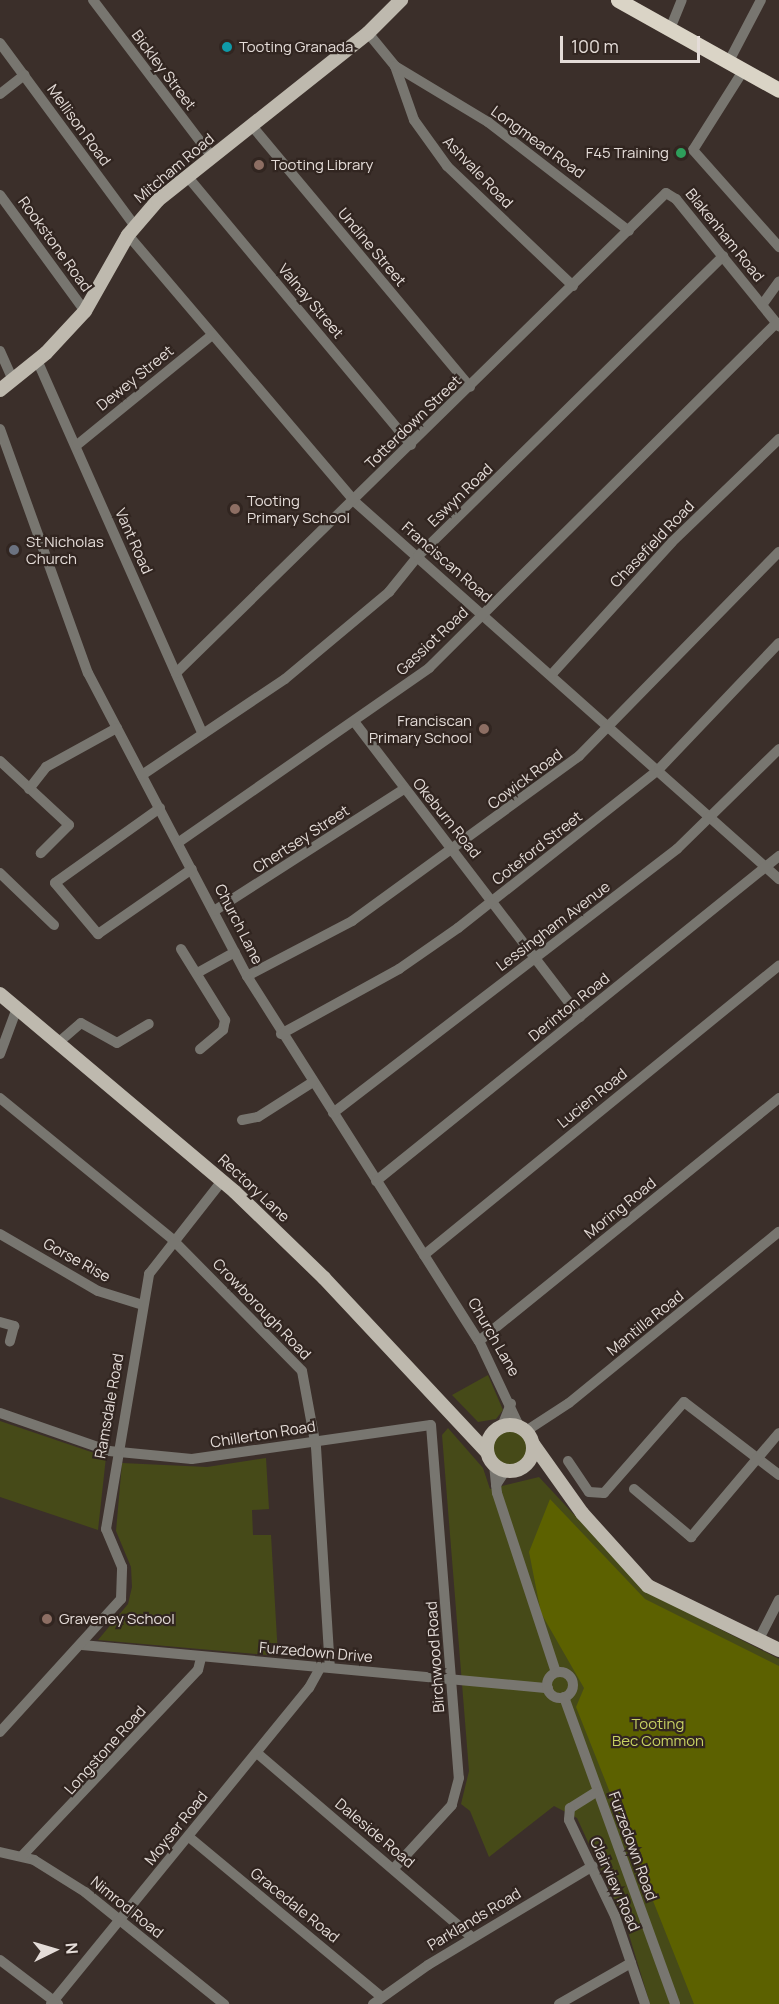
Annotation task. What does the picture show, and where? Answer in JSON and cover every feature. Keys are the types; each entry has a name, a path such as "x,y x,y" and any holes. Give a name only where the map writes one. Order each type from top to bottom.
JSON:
{"highway":[{"path":"618,0 779,90"}],"main road":[{"name":"Mitcham Road","path":"0,390 37,360 85,311 131,230 187,176 368,33 401,0"},
{"name":"Rectory Lane","path":"0,994 222,1180 466,1426 495,1463"},
{"path":"466,1426 523,1430 543,1464 648,1586 779,1650"},
{"path":"498,1429 495,1463 543,1464"},
{"path":"528,1463 533,1444"}],"street":[{"name":"Bickley Street","path":"93,0 212,157"},
{"path":"670,29 682,0"},
{"path":"728,63 761,0"},
{"name":"Ashvale Road","path":"368,33 395,66 411,99 414,120 447,166 573,286"},
{"name":"Mellison Road","path":"0,43 131,230"},
{"name":"Longmead Road","path":"395,66 425,87 488,122 629,231"},
{"path":"743,71 693,150 779,248"},
{"path":"0,94 24,75"},
{"path":"411,99 420,98 425,87"},
{"name":"Undine Street","path":"252,126 470,387"},
{"name":"Valnay Street","path":"187,176 411,445"},
{"name":"Totterdown Street","path":"176,673 669,193"},
{"name":"Blakenham Road","path":"669,193 778,325"},
{"name":"Rookstone Road","path":"0,195 85,311"},
{"name":"Franciscan Road","path":"131,230 212,335 354,501 612,727 779,879"},
{"name":"Eswyn Road","path":"142,775 285,679 389,592 418,556 723,256"},
{"path":"762,305 779,282"},
{"name":"Gassiot Road","path":"179,842 356,724 429,668 778,325"},
{"name":"Dewey Street","path":"77,445 212,335"},
{"path":"0,351 12,380"},
{"name":"Vant Road","path":"37,360 77,445 203,734"},
{"name":"Church Lane","path":"0,429 69,631 117,728 179,842 247,976 281,1034 480,1341 523,1430"},
{"name":"Chasefield Road","path":"552,674 672,542 779,439"},
{"name":"Cowick Road","path":"247,976 352,921 455,850 612,727 779,552"},
{"name":"Coteford Street","path":"281,1034 399,969 492,902 659,769 779,643"},
{"name":"Okeburn Road","path":"356,724 404,789 455,850 580,1017"},
{"path":"29,789 46,766 117,728"},
{"name":"Lessingham Avenue","path":"333,1113 537,958 713,818 779,749"},
{"path":"0,761 69,825 41,853"},
{"name":"Chertsey Street","path":"214,911 404,789"},
{"path":"160,808 55,883 98,934 192,869"},
{"name":"Derinton Road","path":"376,1181 767,868 779,856"},
{"path":"0,873 54,925"},
{"path":"181,949 199,972 226,1025 200,1049"},
{"path":"199,972 235,952"},
{"name":"Lucien Road","path":"424,1255 779,965"},
{"path":"0,1054 17,1008"},
{"path":"59,1042 81,1023 117,1043 149,1024"},
{"path":"242,1120 258,1117 313,1082"},
{"name":"Crowborough Road","path":"0,1098 172,1239 300,1367 315,1441 325,1668"},
{"name":"Moring Road","path":"480,1341 779,1098"},
{"name":"Ramsdale Road","path":"0,1732 82,1645 123,1591 122,1567 106,1529 115,1452 152,1267 172,1239 222,1180"},
{"name":"Mantilla Road","path":"523,1430 569,1403 779,1232"},
{"name":"Gorse Rise","path":"0,1234 98,1291 143,1305"},
{"path":"0,1322 14,1326 10,1341"},
{"path":"568,1461 589,1492 604,1494 684,1402 779,1475"},
{"path":"498,1429 511,1404"},
{"name":"Chillerton Road","path":"0,1413 115,1452 222,1457 428,1423"},
{"name":"Birchwood Road","path":"394,1868 457,1793 452,1680 433,1429 428,1423"},
{"path":"634,1489 691,1537 779,1433"},
{"path":"495,1463 496,1485 556,1672 548,1688 564,1697"},
{"path":"759,1639 779,1600"},
{"name":"Furzedown Drive","path":"82,1645 201,1658 548,1688"},
{"name":"Longstone Road","path":"22,1856 198,1670 201,1658"},
{"name":"Moyser Road","path":"54,2003 325,1668"},
{"name":"Furzedown Road","path":"556,1672 573,1683 564,1697 675,2004"},
{"name":"Daleside Road","path":"256,1753 394,1868 472,1937"},
{"name":"Clairview Road","path":"597,1792 570,1808 569,1820 593,1866 645,2004"},
{"name":"Gracedale Road","path":"189,1838 377,2001"},
{"name":"Nimrod Road","path":"0,1852 22,1856 85,1892 224,2004"},
{"name":"Parklands Road","path":"377,2001 472,1937 593,1866"},
{"path":"0,1960 54,2003"},
{"path":"559,2004 631,1963"}],"green space":[{"path":"488,1375 503,1410 496,1419 478,1422 452,1395"},
{"path":"0,1421 106,1457 98,1530 0,1497"},
{"name":"Tooting Bec Common","path":"448,1428 483,1468 490,1489 539,1477 645,1591 779,1659 779,2004 650,2004 626,1925 577,1818 554,1806 489,1857 470,1811 461,1804 469,1771 442,1435"},
{"path":"510,1430 523,1435 528,1448 523,1461 510,1466 497,1461 492,1448 497,1435"},
{"path":"266,1458 269,1509 252,1510 253,1535 271,1535 278,1656 98,1640 128,1604 132,1587 131,1567 116,1531 122,1463 207,1467"},
{"path":"550,1499 645,1599 779,1666 779,2004 694,2004 576,1707 584,1688 541,1613 529,1552"}],"place":[{"name":"Tooting Granada","path":"227,47"},
{"name":"F45 Training","path":"681,153"},
{"name":"Tooting Library","path":"259,165"},
{"name":"Tooting Primary School","path":"235,509"},
{"name":"St Nicholas Church","path":"14,550"},
{"name":"Franciscan Primary School","path":"484,729"},
{"name":"Graveney School","path":"47,1619"}]}
